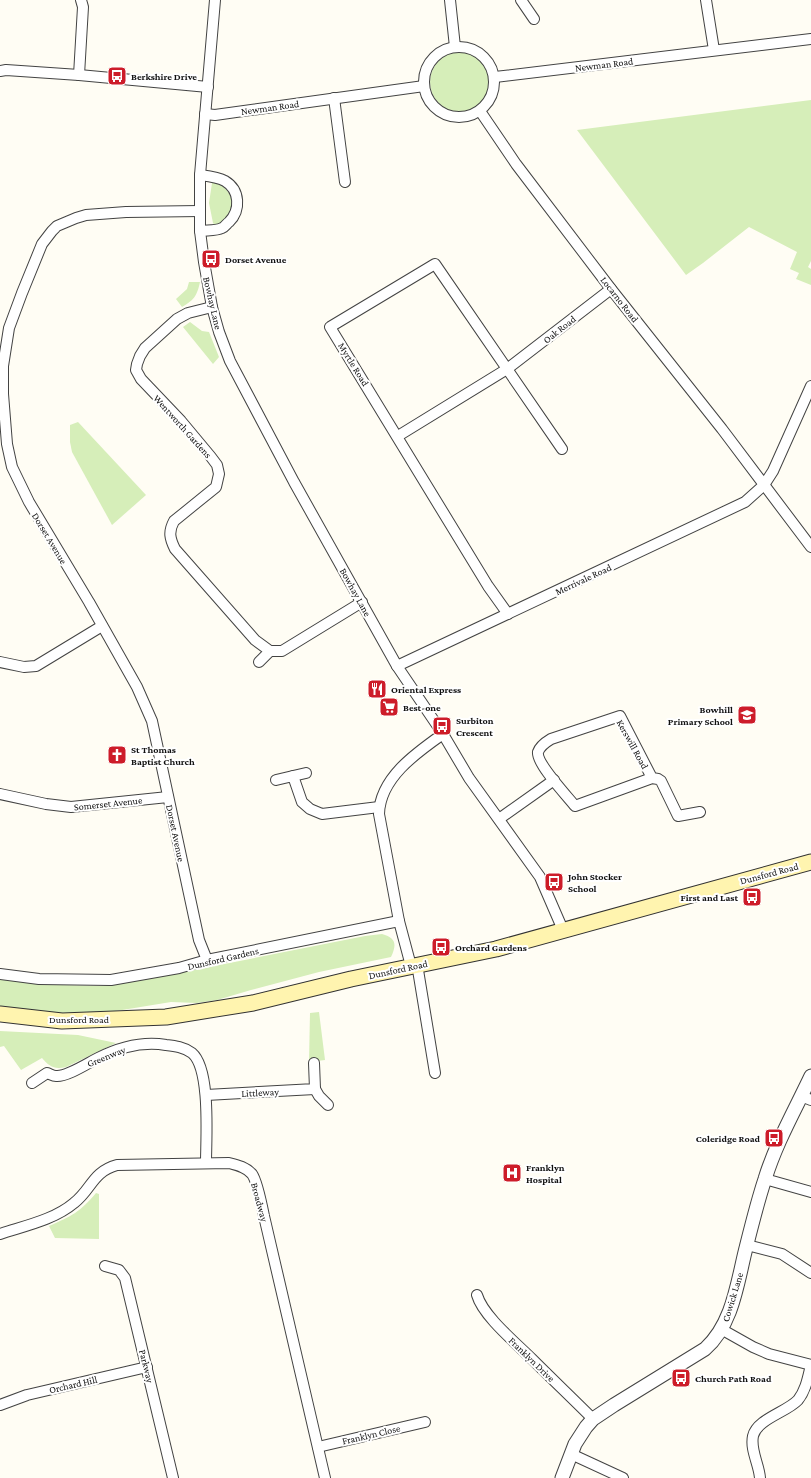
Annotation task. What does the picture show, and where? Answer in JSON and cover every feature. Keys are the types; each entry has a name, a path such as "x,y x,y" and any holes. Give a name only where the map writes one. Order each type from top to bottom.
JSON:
{"main road":[{"name":"Dunsford Road","path":"0,1014 62,1021 166,1017 253,1002 414,965 496,949 811,862"}],"street":[{"path":"79,75 83,7 81,0"},
{"name":"Bowhay Lane","path":"215,0 200,175 200,231 212,307 219,332 230,361 290,475 397,666 443,734 469,778 540,877 563,930"},
{"path":"450,0 456,47"},
{"path":"520,0 534,19"},
{"path":"706,0 714,50"},
{"name":"Newman Road","path":"495,77 811,39"},
{"path":"456,47 471,48 484,57 489,62 495,77 495,87 487,104 480,111 470,116 460,118 440,112 432,105 424,86 424,75 428,65 435,56 445,50 456,47"},
{"path":"0,71 13,70 79,75 208,87"},
{"name":"Newman Road","path":"206,114 214,115 424,86"},
{"path":"334,98 345,182"},
{"name":"Locarno Road","path":"480,111 516,164 611,289 722,429 764,485"},
{"path":"200,175 210,176 225,181 232,187 238,200 237,209 233,218 222,228 200,231"},
{"name":"Dorset Avenue","path":"200,211 126,212 86,215 69,220 57,226 42,244 22,293 10,328 2,366 7,444 12,468 29,502 148,708 199,940 207,960"},
{"name":"Myrtle Road","path":"507,369 435,264 330,327 398,436 488,586 508,614"},
{"name":"Oak Road","path":"398,436 507,369 611,289"},
{"name":"Wentworth Gardens","path":"212,307 188,313 177,319 145,348 140,356 136,370 141,379 181,421 211,457 217,465 219,474 216,487 174,521 170,528 171,541 176,549 255,640 270,650"},
{"path":"507,369 562,449"},
{"name":"Merrivale Road","path":"397,666 745,502 764,485 773,471 811,386"},
{"path":"764,485 811,547"},
{"path":"259,662 270,650 282,652 362,602"},
{"path":"0,662 24,667 36,666 102,626"},
{"name":"Kerswill Road","path":"620,716 652,778 575,806 554,780 538,758 538,751 543,744 551,739 620,716"},
{"path":"435,1073 414,965 399,921 380,821 379,807 380,801 394,776 408,760 443,734"},
{"path":"276,780 306,773"},
{"path":"292,776 302,802 310,809 322,814 379,807"},
{"path":"652,778 661,781 678,816 700,812"},
{"path":"499,820 554,780"},
{"name":"Somerset Avenue","path":"0,794 46,804 71,807 168,797"},
{"name":"Dunsford Gardens","path":"0,974 38,979 111,980 179,968 207,960 399,921"},
{"name":"Greenway","path":"32,1084 47,1073 55,1076 65,1074 104,1055 125,1048 160,1044 184,1048 192,1053 200,1064 206,1095 206,1163"},
{"path":"314,1063 315,1089 319,1096 328,1104"},
{"name":"Cowick Lane","path":"562,1478 580,1434 593,1419 705,1349 711,1344 721,1329 727,1319 733,1301 765,1179 772,1159 806,1098 811,1076"},
{"name":"Littleway","path":"206,1095 315,1089"},
{"name":"Broadway","path":"0,1234 43,1219 69,1207 75,1203 100,1173 117,1165 229,1163 239,1165 252,1174 264,1216 325,1478"},
{"path":"765,1179 811,1192"},
{"path":"747,1245 782,1254 811,1273"},
{"name":"Parkway","path":"105,1266 119,1270 125,1278 173,1478"},
{"name":"Franklyn Drive","path":"477,1295 479,1302 484,1309 509,1337 593,1419"},
{"path":"721,1329 769,1354 811,1365 803,1391 798,1400 787,1409 761,1424 753,1435 753,1447 760,1478"},
{"name":"Orchard Hill","path":"0,1405 28,1394 147,1367"},
{"name":"Franklyn Close","path":"318,1447 425,1422"},
{"path":"571,1454 623,1478"}],"green space":[{"path":"460,52 476,57 481,61 485,66 490,82 485,98 481,103 476,107 460,112 444,107 439,103 435,98 430,82 435,66 439,61 444,57"},
{"path":"811,100 811,261 808,267 811,269 811,285 796,279 799,273 790,269 797,252 749,227 686,275 577,130"},
{"path":"216,182 225,188 232,201 230,211 226,218 221,223 215,225 213,223 209,203 212,183"},
{"path":"189,282 200,282 198,291 189,302 182,307 176,299 187,289"},
{"path":"190,322 202,331 209,332 219,357 213,364 183,327"},
{"path":"78,422 146,495 112,525 72,452 70,442 70,425"},
{"path":"382,934 390,937 394,942 391,957 319,972 217,1000 197,1003 171,1002 104,1013 41,1013 0,1008 0,978 62,985 101,986 184,972 365,936"},
{"path":"319,1012 325,1060 309,1062 310,1013"},
{"path":"0,1031 78,1035 116,1043 66,1067 52,1067 42,1058 21,1070 4,1046 0,1047"},
{"path":"96,1193 99,1194 99,1239 55,1238 49,1226 75,1213"}],"place":[{"name":"Berkshire Drive","path":"117,76"},
{"name":"Dorset Avenue","path":"211,259"},
{"name":"Oriental Express","path":"377,689"},
{"name":"Best-one","path":"389,707"},
{"name":"Bowhill Primary School","path":"747,715"},
{"name":"Surbiton Crescent","path":"442,726"},
{"name":"St Thomas Baptist Church","path":"117,755"},
{"name":"John Stocker School","path":"554,882"},
{"name":"First and Last","path":"752,897"},
{"name":"Orchard Gardens","path":"441,947"},
{"name":"Coleridge Road","path":"774,1138"},
{"name":"Franklyn Hospital","path":"512,1173"},
{"name":"Church Path Road","path":"681,1378"}]}
